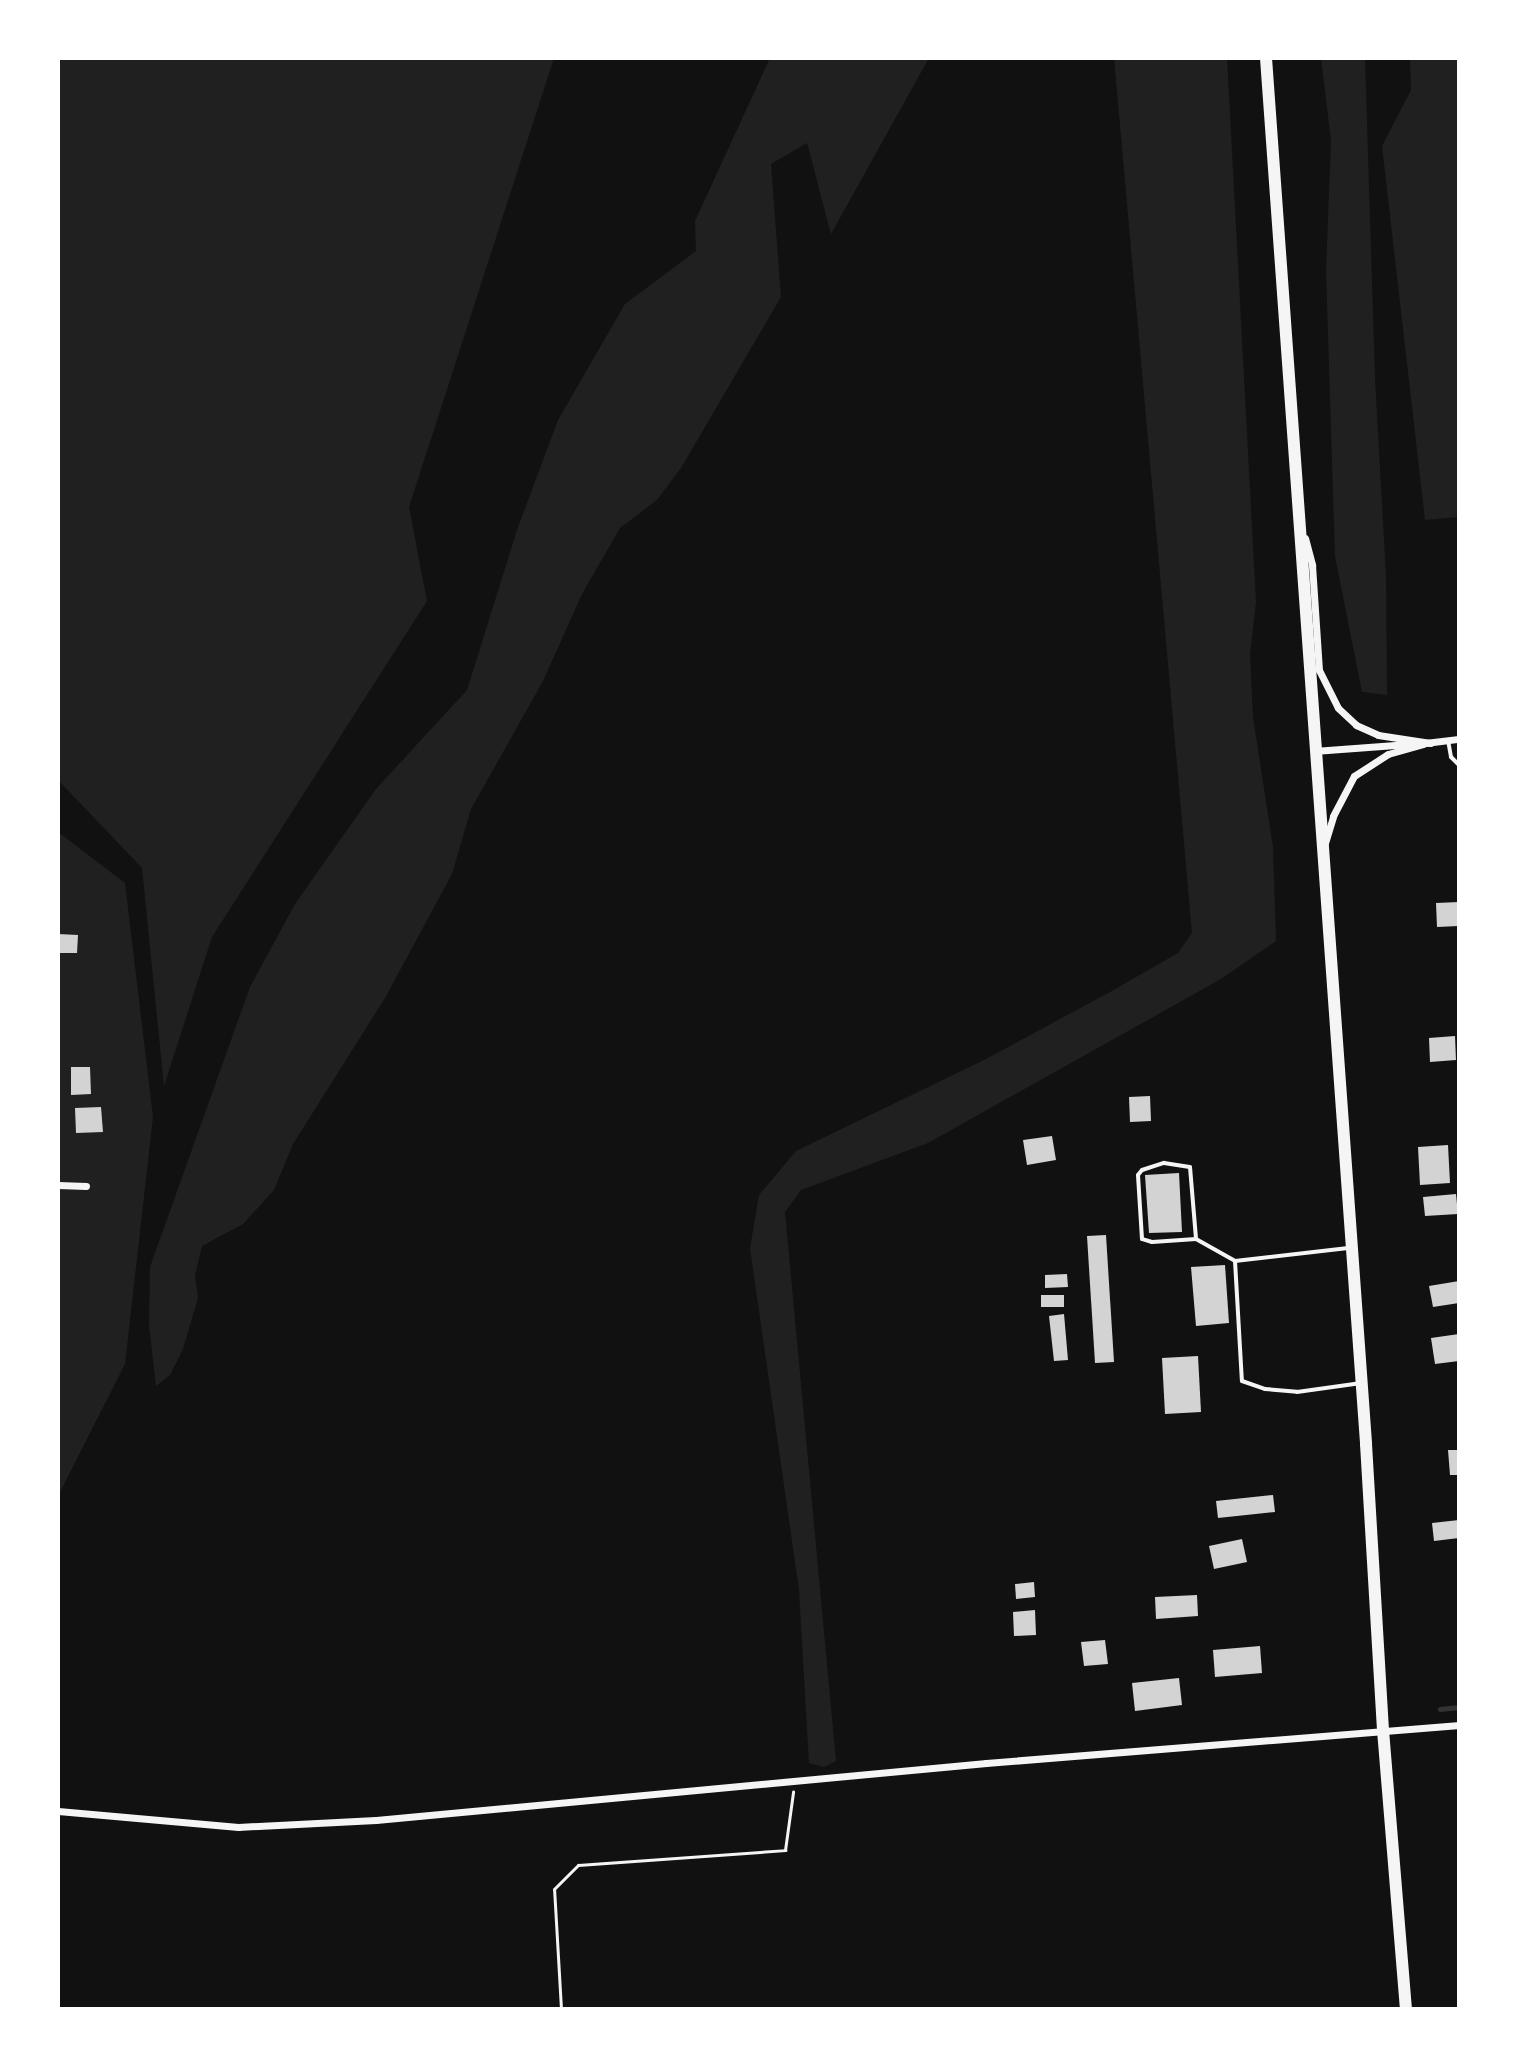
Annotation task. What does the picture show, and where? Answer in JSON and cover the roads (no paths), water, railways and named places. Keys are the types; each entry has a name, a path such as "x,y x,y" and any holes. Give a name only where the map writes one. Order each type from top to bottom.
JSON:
{"main road":[{"path":"1266,58 1383,1730 1406,2009"}],"street":[{"path":"1297,505 1312,565 1319,670 1338,708 1356,725 1378,735 1430,743"},
{"path":"1321,858 1333,816 1354,776 1388,754 1459,739"},
{"path":"1314,751 1430,743"},
{"path":"58,1185 86,1186"},
{"path":"58,1811 238,1827 376,1820 1459,1725"}],"lane":[{"path":"1448,740 1451,757 1459,765"},
{"path":"1196,1239 1190,1167 1164,1163 1142,1170 1138,1175 1142,1239 1152,1242 1196,1239 1235,1261 1350,1248"},
{"path":"1235,1261 1242,1381 1265,1389 1297,1392 1361,1383"}],"waterway":[{"path":"1440,1709 1459,1707"}]}
